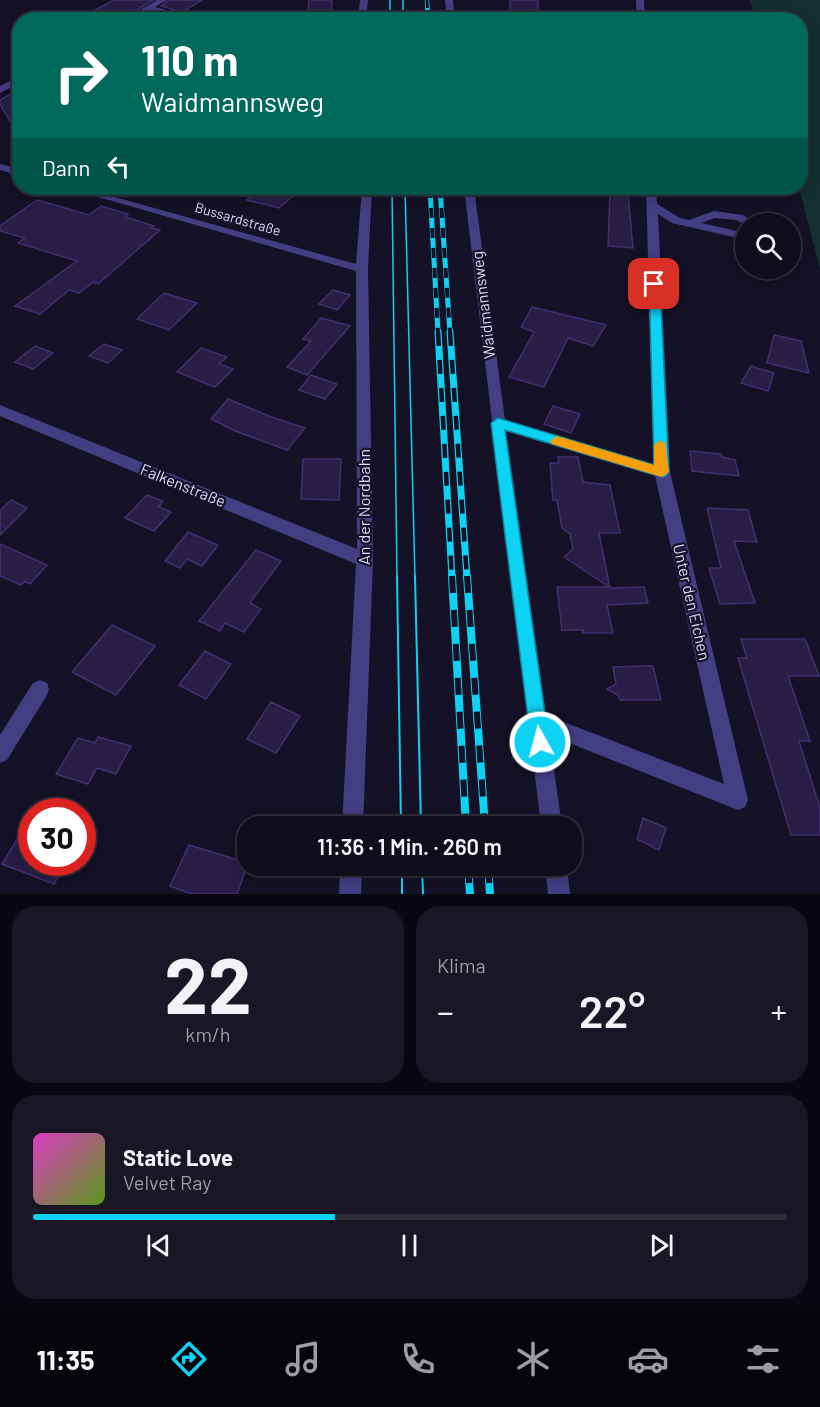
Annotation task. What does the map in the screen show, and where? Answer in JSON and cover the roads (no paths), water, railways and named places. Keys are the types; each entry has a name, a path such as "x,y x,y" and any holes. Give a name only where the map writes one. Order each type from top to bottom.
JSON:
{"street":[{"path":"142,12 163,0"},
{"path":"147,9 162,12"},
{"path":"0,90 12,80"},
{"name":"Bussardstraße","path":"97,195 362,269"},
{"name":"An der Nordbahn","path":"353,816 365,560 362,269 367,195"},
{"name":"Waidmannsweg","path":"470,195 550,816"},
{"name":"Unter den Eichen","path":"537,721 738,800 662,472 651,195"},
{"path":"652,206 676,221 735,234"},
{"path":"690,224 714,214 735,217"},
{"name":"Falkenstraße","path":"0,410 365,560"},
{"path":"498,423 662,472"},
{"path":"0,753 40,689"},
{"path":"350,894 351,876"},
{"path":"557,876 559,894"}],"tram line":[{"path":"390,0 390,12"},
{"path":"403,0 403,12"},
{"path":"392,195 397,578"},
{"path":"405,195 415,578"},
{"path":"397,576 401,816"},
{"path":"415,576 421,816"},
{"path":"402,876 402,894"},
{"path":"422,876 423,894"}],"railway":[{"path":"427,0 428,12"},
{"path":"430,195 438,333"},
{"path":"440,195 450,333"},
{"path":"438,332 452,578"},
{"path":"450,332 467,578"},
{"path":"452,576 465,816"},
{"path":"467,576 484,816"},
{"path":"469,876 470,894"},
{"path":"489,876 490,894"}]}
